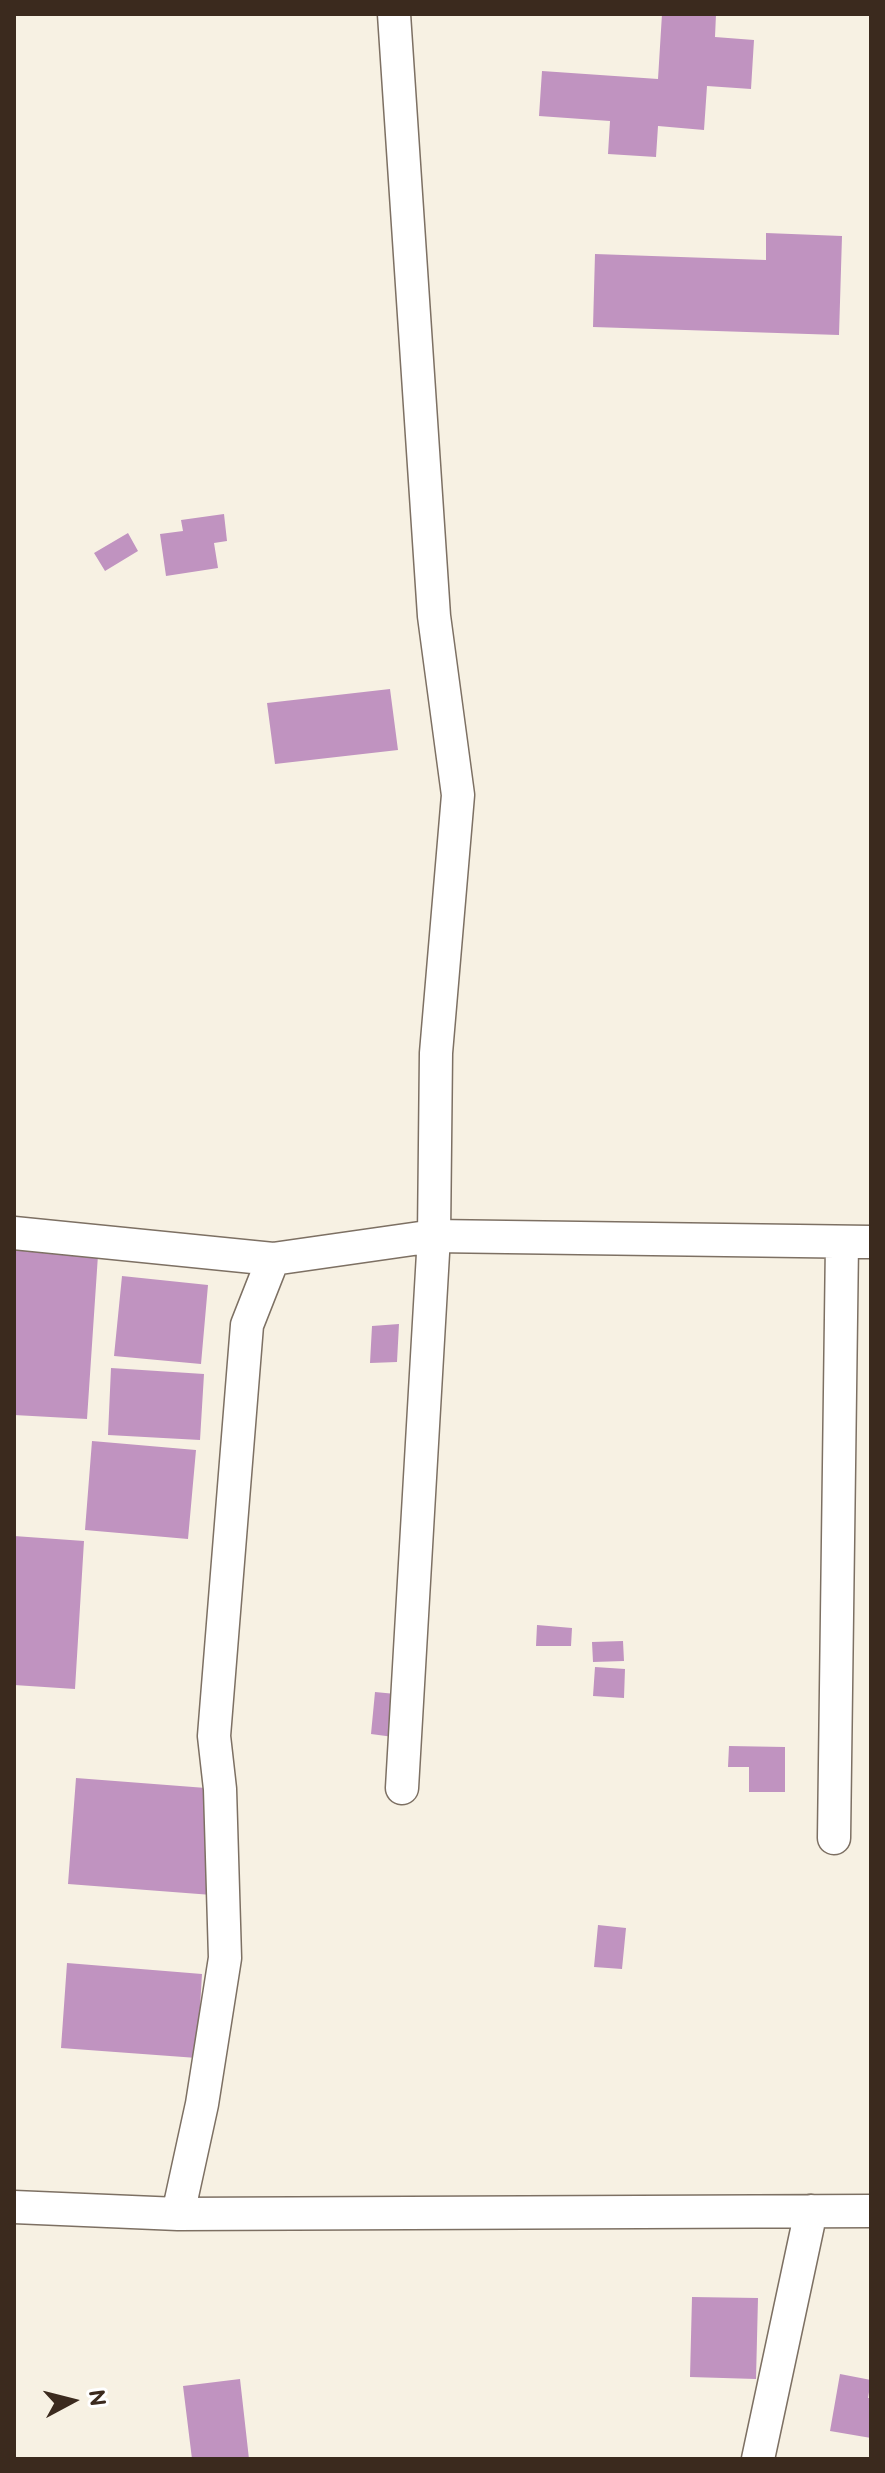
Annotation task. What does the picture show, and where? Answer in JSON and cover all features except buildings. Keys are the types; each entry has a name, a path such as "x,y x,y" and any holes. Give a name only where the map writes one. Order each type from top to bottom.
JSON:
{"street":[{"path":"394,14 434,616 458,795 436,1053 434,1236 402,1788"},
{"path":"14,1233 273,1259 434,1236 856,1242 834,1838"},
{"path":"178,2214 202,2104 225,1958 220,1789 214,1736 247,1325 273,1259"},
{"path":"14,2207 178,2214 871,2211"},
{"path":"758,2459 811,2211"}]}
